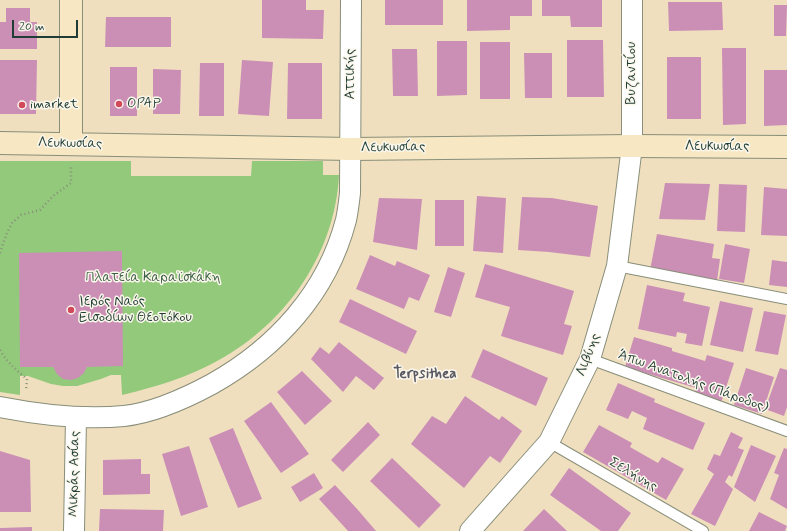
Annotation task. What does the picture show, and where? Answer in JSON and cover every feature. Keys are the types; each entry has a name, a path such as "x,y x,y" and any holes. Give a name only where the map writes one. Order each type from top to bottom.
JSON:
{"street":[{"path":"71,0 71,143"},
{"name":"Αττικής","path":"0,407 26,412 76,418 124,416 160,407 195,394 228,375 262,351 290,324 314,291 334,254 346,220 350,193 351,149 350,0"},
{"name":"Βυζαντίου","path":"632,0 632,146"},
{"name":"Λευκωσίας","path":"0,143 71,143 351,149 632,146 787,147"},
{"name":"Λιβύης","path":"470,531 549,442 590,359 617,266 632,146"},
{"name":"Μικράς Ασίας","path":"74,531 76,418"}],"lane":[{"path":"617,266 787,300"},
{"name":"Άπω Ανατολής (Πάροδος)","path":"590,359 787,431"},
{"name":"Σελήνης","path":"549,442 703,531"}],"path":[{"path":"0,253 12,223 21,215 40,210 53,196 71,183 71,143"},
{"path":"0,350 4,358 14,369 27,379 26,412"}],"green space":[{"name":"Πλατεία Καραϊσκάκη","path":"0,161 131,161 131,176 251,176 252,161 323,161 323,175 339,175 335,204 328,232 317,258 303,283 285,306 265,327 243,345 196,372 159,385 122,395 121,375 111,375 77,386 51,384 28,376 20,376 20,395 0,392"}],"building":[{"path":"262,0 306,0 306,10 324,10 323,39 262,38"},
{"path":"385,0 443,0 443,25 385,25"},
{"path":"467,0 532,0 532,16 510,16 510,30 467,31"},
{"path":"542,0 602,0 602,27 571,27 570,16 542,16"},
{"path":"668,2 722,2 723,30 669,31"},
{"path":"774,5 787,5 786,36 774,36"},
{"path":"6,8 30,8 30,22 37,22 37,49 0,49 0,22 6,22"},
{"path":"106,17 171,17 171,47 105,47"},
{"path":"567,40 603,40 604,97 567,97"},
{"path":"437,41 467,41 467,95 437,96"},
{"path":"480,42 510,42 510,99 480,99"},
{"path":"722,48 746,48 746,124 723,125"},
{"path":"392,49 417,49 418,96 393,96"},
{"path":"524,53 552,53 552,98 525,98"},
{"path":"667,57 701,57 701,119 667,119"},
{"path":"0,60 37,60 36,114 0,114"},
{"path":"242,60 273,62 269,116 238,114"},
{"path":"200,63 224,63 224,116 199,116"},
{"path":"288,63 322,63 322,119 287,119"},
{"path":"110,67 137,67 137,116 110,116"},
{"path":"153,69 181,70 180,114 153,114"},
{"path":"764,70 787,70 787,125 764,126"},
{"path":"665,183 710,184 705,220 659,219"},
{"path":"719,184 747,185 745,232 717,231"},
{"path":"764,187 787,189 787,236 761,235"},
{"path":"477,196 506,198 503,253 473,251"},
{"path":"522,197 552,198 598,206 590,257 518,250"},
{"path":"379,198 422,199 417,250 373,242"},
{"path":"435,200 464,200 464,246 435,246"},
{"path":"657,234 714,244 712,258 720,259 717,281 650,270"},
{"path":"725,244 750,249 744,283 719,279"},
{"name":"Ιερός Ναός Εισοδίων Θεοτόκου","path":"122,251 123,366 87,367 84,373 78,378 71,380 63,379 57,374 53,367 20,367 19,253"},
{"path":"370,255 395,266 397,261 430,275 419,301 409,297 404,309 356,289"},
{"path":"772,260 787,262 787,287 769,285"},
{"path":"485,264 574,291 564,324 572,326 563,355 501,336 510,307 475,297"},
{"path":"448,267 465,273 451,317 434,312"},
{"path":"647,285 685,293 683,301 710,307 702,346 685,343 687,334 677,332 676,337 638,329"},
{"path":"350,299 417,331 406,354 339,322"},
{"path":"720,301 753,308 743,352 710,345"},
{"path":"764,311 786,315 778,355 755,351"},
{"path":"634,337 672,348 672,351 705,361 707,355 734,363 721,403 694,394 696,388 625,367"},
{"path":"339,342 384,378 374,390 356,376 343,392 311,359 320,347 329,354"},
{"path":"483,349 548,378 536,406 471,377"},
{"path":"746,368 774,377 762,414 734,405"},
{"path":"780,368 787,370 787,407 784,416 765,409"},
{"path":"302,371 332,401 305,425 277,392"},
{"path":"618,383 655,399 654,402 705,423 693,450 643,429 647,418 632,411 628,419 606,410"},
{"path":"465,396 499,420 502,416 522,431 500,463 490,456 464,488 411,444 432,416 446,424"},
{"path":"271,402 309,454 281,473 244,421"},
{"path":"368,422 380,435 343,472 331,460"},
{"path":"599,425 632,443 630,447 658,463 662,457 684,469 666,500 583,452"},
{"path":"233,428 262,499 238,508 209,438"},
{"path":"731,432 743,438 738,448 744,450 732,477 729,475 725,482 733,489 715,526 691,514 714,474 707,469 714,454 720,456"},
{"path":"751,445 776,456 755,502 734,487"},
{"path":"189,446 208,507 181,516 162,454"},
{"path":"784,448 787,449 787,509 770,499 779,475 774,473"},
{"path":"0,451 30,460 31,512 0,512"},
{"path":"392,458 441,505 419,528 370,481"},
{"path":"141,459 141,474 150,474 150,494 103,495 103,460"},
{"path":"569,468 631,513 618,531 601,531 550,495"},
{"path":"314,473 323,488 300,502 291,487"},
{"path":"335,485 376,531 348,531 319,499"},
{"path":"100,509 164,510 163,531 99,531"},
{"path":"544,509 567,531 523,531"},
{"path":"759,512 787,526 785,531 749,531"},
{"path":"32,527 32,531 0,531 0,528"}],"place":[{"name":"OPAP","path":"119,104"},
{"name":"imarket","path":"22,105"},
{"name":"Ιερός Ναός Εισοδίων Θεοτόκου","path":"71,310"}],"district":[{"name":"Terpsithea","path":"425,375"}]}
